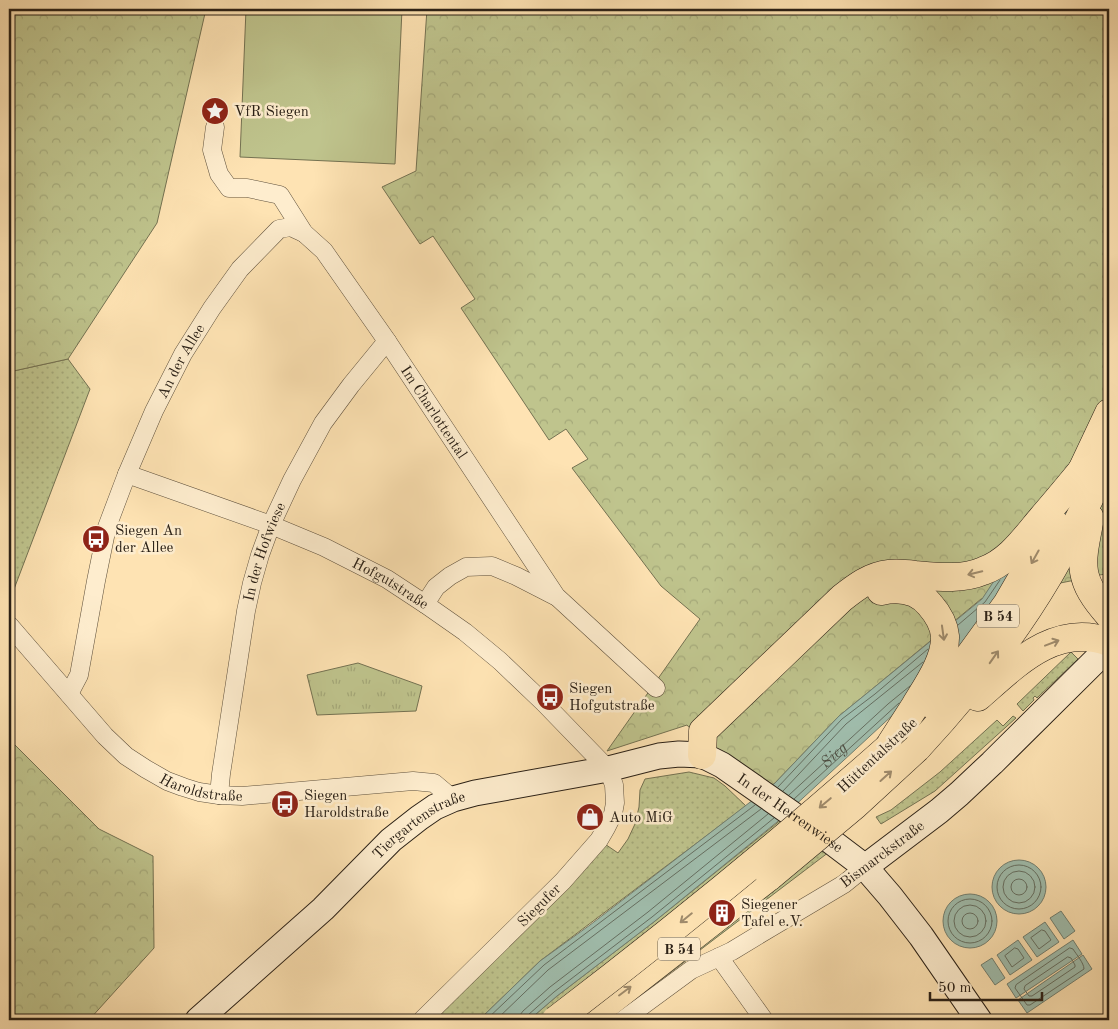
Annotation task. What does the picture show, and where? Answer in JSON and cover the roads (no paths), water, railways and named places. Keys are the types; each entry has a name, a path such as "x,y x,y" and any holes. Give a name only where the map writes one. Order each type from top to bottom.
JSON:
{"highway":[{"name":"Hüttentalstraße","path":"586,1020 770,876 855,805 917,748 950,712 984,672 1023,615 1053,568 1073,531 1109,413"},
{"name":"Hüttentalstraße","path":"556,1020 631,963 783,839 888,748 924,712 967,659 1007,604 1039,550 1090,476 1109,458"},
{"path":"702,755 703,731 855,587 878,576 890,573 924,585 948,577 983,572 995,566 1017,548 1090,476"},
{"path":"1090,476 1083,568 1090,592 1109,615"},
{"path":"888,748 932,678 944,644 945,635 942,623 936,611 928,602 924,585"},
{"path":"917,748 1037,650 1062,639 1075,637 1090,637 1109,642"}],"street":[{"path":"215,127 212,150 219,174 229,188 247,188 280,195 304,233"},
{"name":"An der Allee","path":"69,694 79,675 107,527 154,411 183,354 212,308 240,269 279,229 291,227 304,233"},
{"name":"Im Charlottental","path":"304,233 324,251 387,341 556,596 656,688"},
{"name":"In der Hofwiese","path":"219,795 220,774 246,611 252,583 271,525 292,480 323,423 387,341"},
{"name":"Hofgutstraße","path":"127,474 271,525 349,558 388,579 465,632 500,661 608,769"},
{"name":"Im Charlottental","path":"425,604 436,587 466,567 492,566 556,596"},
{"name":"Haroldstraße","path":"9,625 105,736 126,756 167,781 199,792 242,796 413,781 434,782 453,798"},
{"name":"Bismarckstraße","path":"623,1020 691,970 763,933 844,884 865,868 959,794 1109,647"},
{"name":"Tiergartenstraße","path":"198,1020 323,909 392,840 418,818 435,807 453,798 608,769 659,756 679,754 702,755"},
{"name":"In der Herrenwiese","path":"702,755 722,765 828,839 865,868 921,936 979,1020"},
{"name":"Siegufer","path":"422,1020 562,881 599,840 613,814 615,803 614,786 608,769"},
{"path":"719,957 764,1020"}],"water":[{"name":"Sieg","path":"1109,414 1109,466 1001,624 896,712 777,822 529,1020 479,1020 540,961 775,783 839,716 982,599 1077,456"},
{"path":"1014,860 1024,860 1034,864 1042,872 1046,887 1042,902 1034,910 1024,914 1014,914 1004,910 996,902 992,892 992,882 996,872 1004,864"},
{"path":"965,894 975,894 985,898 993,906 997,921 993,936 985,944 975,948 965,948 955,944 947,936 943,926 943,916 947,906 955,898"},
{"path":"1061,911 1075,931 1064,939 1050,918"},
{"path":"1045,922 1059,942 1037,957 1023,937"},
{"path":"1018,940 1032,960 1010,975 997,955"},
{"path":"1073,940 1082,954 1016,998 1007,984"},
{"path":"1083,955 1092,969 1027,1013 1018,1000"},
{"path":"992,958 1005,978 995,985 981,965"}],"place":[{"name":"VfR Siegen","path":"215,111"},
{"name":"Siegen An der Allee","path":"96,539"},
{"name":"Siegen Hofgutstraße","path":"550,697"},
{"name":"Siegen Haroldstraße","path":"285,804"},
{"name":"Auto MiG","path":"590,817"},
{"name":"Siegener Tafel e.V.","path":"722,913"}]}
